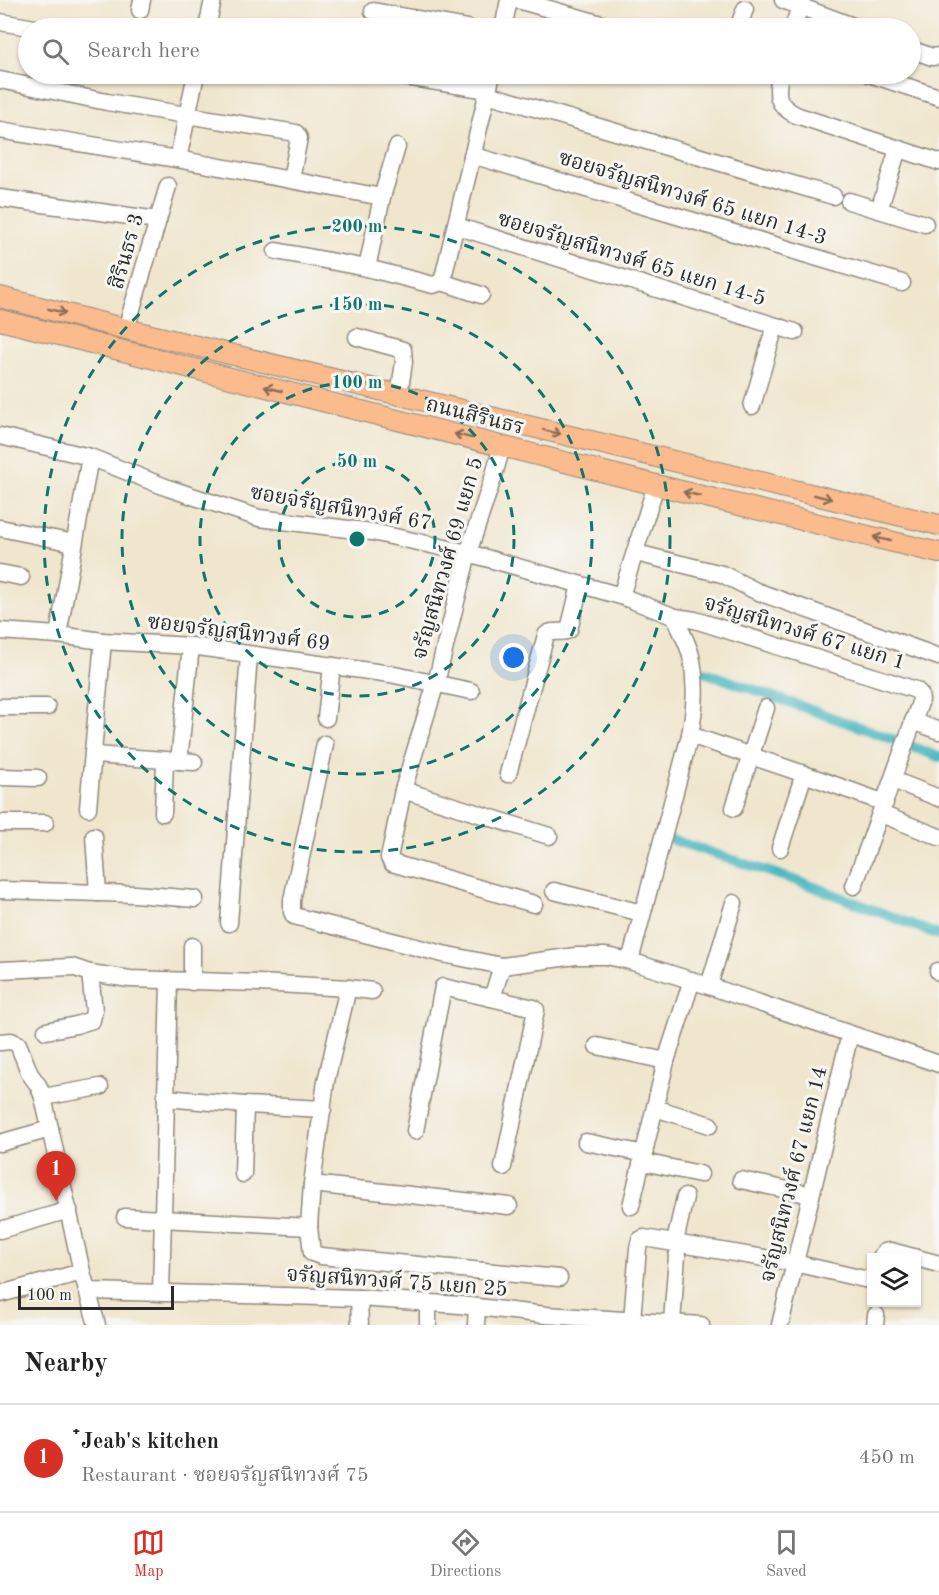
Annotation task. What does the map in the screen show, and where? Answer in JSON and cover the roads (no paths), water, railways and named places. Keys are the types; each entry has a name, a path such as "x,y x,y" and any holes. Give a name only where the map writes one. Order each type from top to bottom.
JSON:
{"main road":[{"name":"ถนนสิรินธร","path":"0,297 939,525"},
{"name":"ถนนสิรินธร","path":"0,320 656,485 939,553"},
{"path":"761,510 769,484"},
{"path":"780,515 789,489"}],"street":[{"path":"209,18 213,0"},
{"path":"505,18 509,0"},
{"path":"518,0 580,18"},
{"path":"783,0 832,18"},
{"path":"796,18 800,6"},
{"path":"742,18 745,9"},
{"path":"373,11 412,18"},
{"path":"0,22 18,25"},
{"path":"921,53 932,57 939,56"},
{"path":"0,80 18,84"},
{"path":"20,84 187,116 296,133 299,138 291,179"},
{"path":"178,159 194,84"},
{"path":"472,84 489,86 925,224"},
{"path":"777,84 780,104 785,110 939,162"},
{"path":"899,84 939,97"},
{"path":"442,282 489,86"},
{"path":"0,130 178,159 382,197"},
{"path":"367,268 382,197 397,147"},
{"path":"879,210 898,148"},
{"name":"ซอยจรัญสนิทวงศ์ 65 แยก 14-3","path":"472,155 902,283"},
{"name":"สิรินธร 3","path":"126,329 168,186"},
{"path":"0,198 158,220"},
{"name":"ซอยจรัญสนิทวงศ์ 65 แยก 14-5","path":"456,226 795,332"},
{"path":"276,250 367,268 433,285 442,282 481,295"},
{"path":"752,406 775,326"},
{"path":"357,337 403,350 404,362 399,395"},
{"name":"ซอยจรัญสนิทวงศ์ 67","path":"0,436 90,457 168,488 259,518 372,532 468,554 621,596 675,617"},
{"name":"จรัญสนิทวงศ์ 69 แยก 5","path":"502,446 468,554 436,683 403,790 388,858 392,863 534,904"},
{"path":"58,635 90,457"},
{"path":"621,596 656,485"},
{"path":"0,528 74,543"},
{"path":"636,553 722,574 756,591 939,657"},
{"path":"0,573 21,577"},
{"path":"508,774 546,635 550,632 569,630 580,585"},
{"path":"630,961 690,735 695,705 690,655 675,617"},
{"name":"จรัญสนิทวงศ์ 67 แยก 1","path":"675,617 695,620 916,690 921,700 913,721"},
{"name":"ซอยจรัญสนิทวงศ์ 69","path":"0,632 191,646 332,666 471,691"},
{"path":"88,808 103,641"},
{"path":"163,813 179,761 191,646"},
{"path":"229,923 249,655"},
{"path":"326,718 332,666"},
{"path":"0,707 47,707"},
{"path":"734,808 766,708"},
{"path":"854,886 913,721 939,730"},
{"path":"690,735 804,774 939,837"},
{"path":"325,744 292,900 294,916 443,954 502,966 576,956 606,956 630,961 939,1064"},
{"path":"94,755 179,761"},
{"path":"780,848 804,774"},
{"path":"0,777 38,778"},
{"path":"893,780 939,798"},
{"path":"403,790 549,836"},
{"path":"0,823 45,823"},
{"path":"94,836 98,893"},
{"path":"0,890 195,899"},
{"path":"554,891 642,913"},
{"path":"710,986 734,903"},
{"path":"192,946 192,982"},
{"path":"492,998 502,966"},
{"path":"0,970 72,967 130,980 259,983 372,991"},
{"path":"46,1031 76,1026 92,1020 94,1011 90,972"},
{"path":"631,1206 666,1061 692,980"},
{"path":"161,1293 169,981"},
{"path":"348,988 326,1081 312,1184 309,1227 313,1255 559,1278"},
{"path":"415,1131 443,988 534,1008 536,1010 503,1167"},
{"name":"จรัญสนิทวงศ์ 67 แยก 14","path":"780,1325 850,1034"},
{"path":"0,1042 11,1041 18,1044 30,1074 43,1096 82,1272 97,1325"},
{"path":"597,1046 666,1061"},
{"path":"43,1096 100,1087"},
{"path":"166,1098 245,1106 322,1109"},
{"path":"243,1174 245,1106"},
{"path":"654,1108 710,1125"},
{"path":"0,1143 50,1129"},
{"path":"586,1142 700,1174"},
{"path":"741,1180 811,1195"},
{"path":"312,1184 509,1206"},
{"path":"672,1322 676,1249 685,1197"},
{"path":"0,1230 69,1210"},
{"path":"125,1217 309,1227"},
{"path":"632,1320 638,1248 640,1240 644,1238 676,1249 794,1263 867,1279"},
{"path":"883,1253 891,1251 898,1253"},
{"path":"921,1259 939,1264"},
{"path":"0,1294 82,1272"},
{"name":"จรัญสนิทวงศ์ 75 แยก 25","path":"88,1291 359,1298 477,1307 545,1320 632,1320 701,1325"},
{"path":"359,1298 360,1325"},
{"path":"428,1303 428,1325"},
{"path":"476,1325 477,1307"}],"waterway":[{"path":"704,672 939,757"},
{"path":"673,840 809,885 939,935"}],"place":[{"name":"๋Jeab's kitchen","path":"56,1201"}]}
